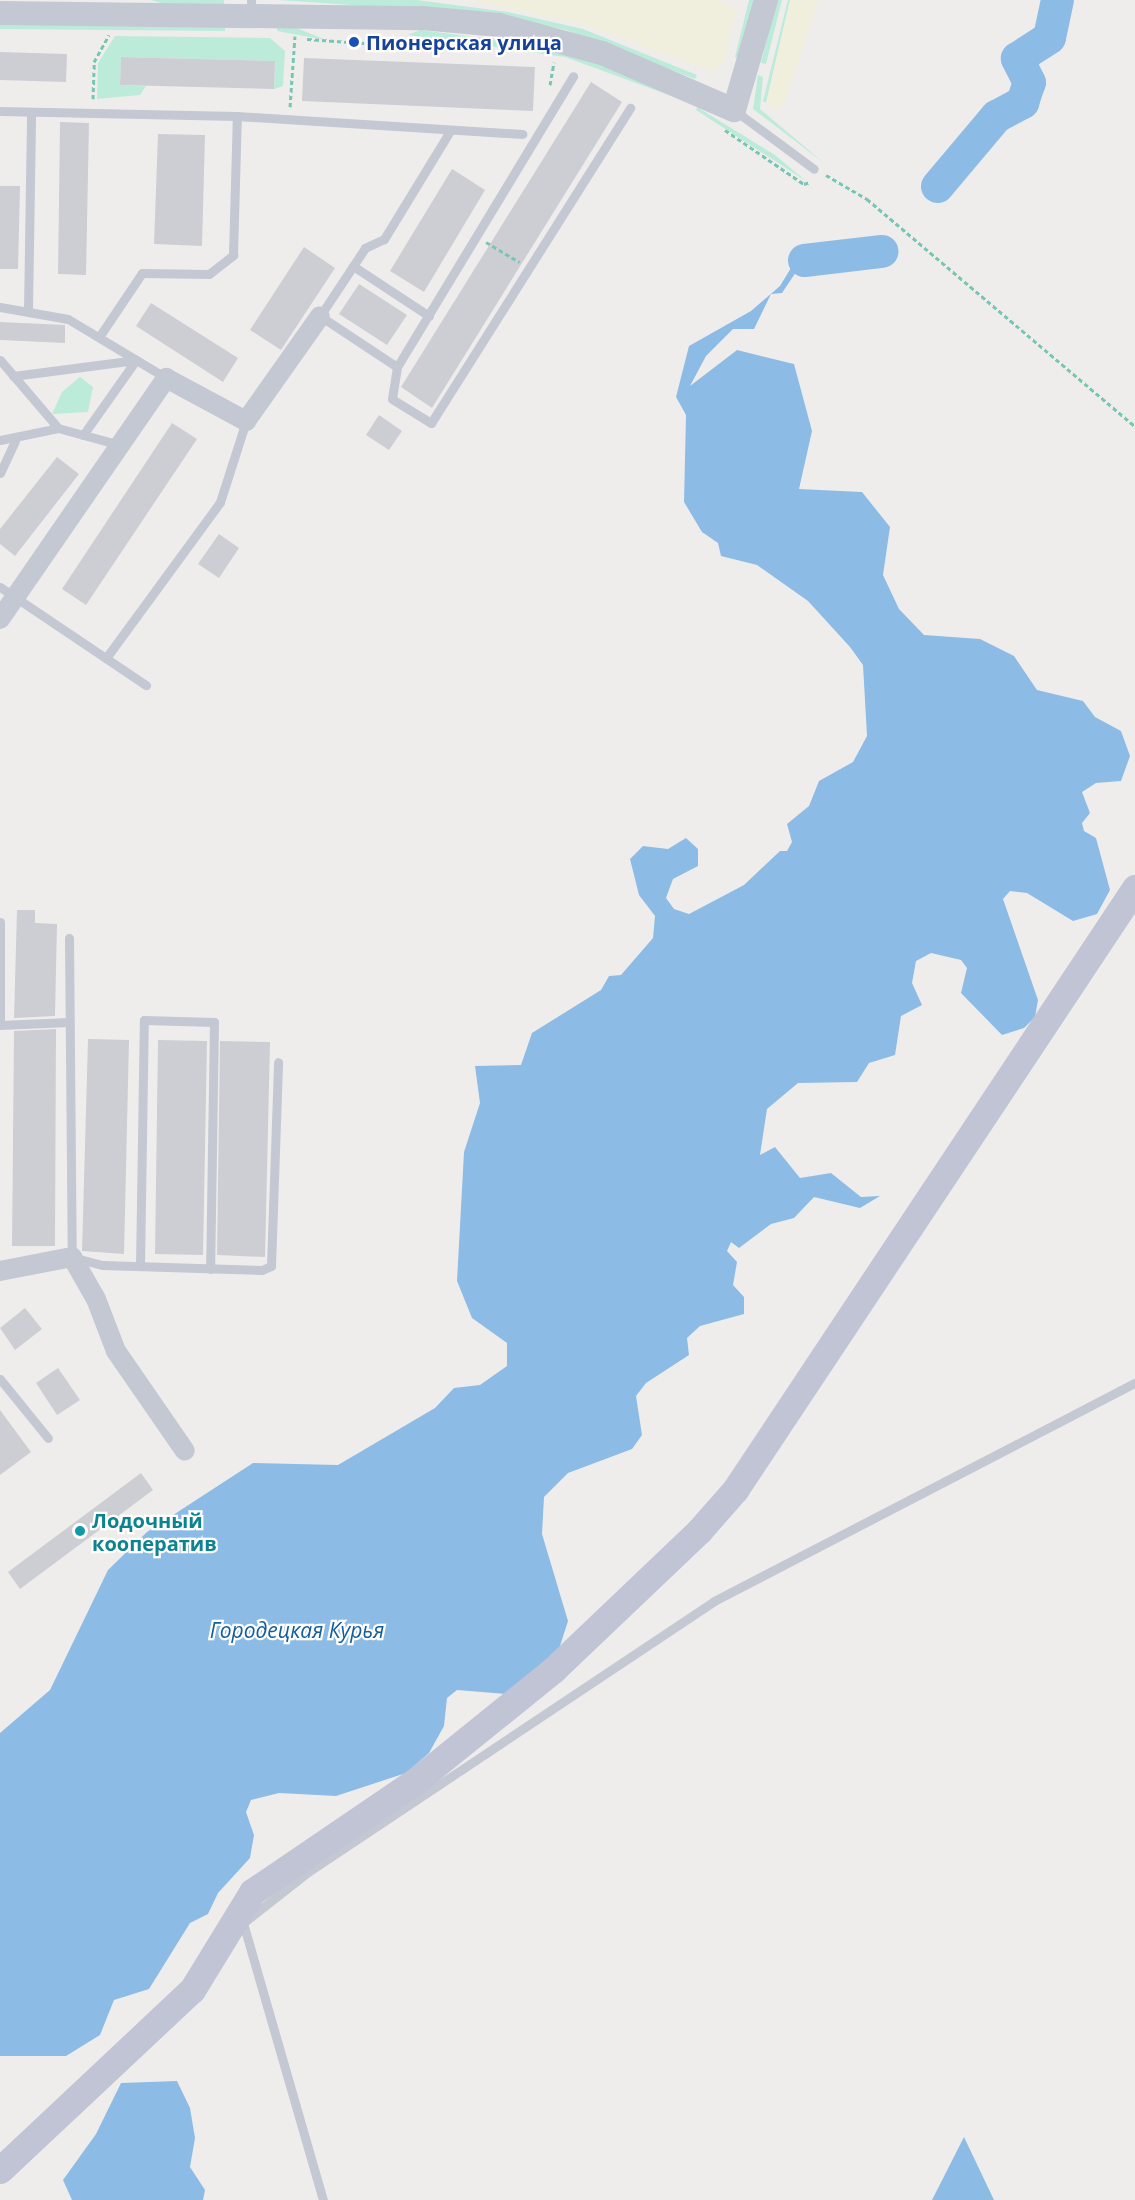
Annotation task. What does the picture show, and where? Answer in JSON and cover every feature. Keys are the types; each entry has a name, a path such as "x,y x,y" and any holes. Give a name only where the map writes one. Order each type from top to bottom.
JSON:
{"main road":[{"path":"0,2170 192,1990 252,1892 418,1779 544,1677 699,1531 735,1490 1135,888"}],"street":[{"path":"0,13 251,8 422,18 499,26 602,53 724,117 766,0"},
{"path":"0,619 122,446 166,378 246,421 320,316"},
{"path":"0,1271 72,1257 96,1299 116,1351 185,1452"}],"lane":[{"path":"573,76 397,367 392,399 431,423 630,108"},
{"path":"0,111 237,116 522,134"},
{"path":"28,310 31,112"},
{"path":"99,338 142,273 209,274 233,255 237,116"},
{"path":"724,117 814,169"},
{"path":"397,367 320,316 365,248 384,239 450,131"},
{"path":"353,266 429,316"},
{"path":"0,307 28,310 68,319 166,378"},
{"path":"0,360 58,428"},
{"path":"14,376 136,360"},
{"path":"83,435 136,360"},
{"path":"106,658 220,502 246,421"},
{"path":"0,440 15,441 58,428 122,446"},
{"path":"0,473 15,441"},
{"path":"0,587 146,685"},
{"path":"0,922 0,1026"},
{"path":"69,938 69,1022 73,1039 72,1257 141,1266 262,1270 276,1256 278,1062"},
{"path":"141,1266 144,1020 214,1022 210,1269"},
{"path":"0,1021 69,1022"},
{"path":"0,1379 48,1438"},
{"path":"323,2200 243,1923 308,1872 714,1601 1135,1383"}],"path":[{"path":"93,113 94,62 110,33"},
{"path":"287,35 378,45 414,38"},
{"path":"543,56 577,64 573,76"},
{"path":"724,117 804,184 832,177 867,198 1135,426"},
{"path":"477,236 529,268"}],"green space":[{"path":"151,0 224,0 224,5 164,4"},
{"path":"278,0 417,0 508,12 583,29 697,75 695,79 566,30 496,15"},
{"path":"749,0 755,0 741,59 735,57"},
{"path":"777,0 782,0 766,64 761,63"},
{"path":"788,0 790,0 766,103 763,101"},
{"path":"0,24 225,26 225,31 0,29"},
{"path":"277,26 294,27 326,40 277,31"},
{"path":"420,30 529,44 603,64 685,101 565,57 408,35"},
{"path":"115,36 270,38 285,51 283,86 274,89 275,61 121,57 120,85 146,86 140,95 97,99 98,63"},
{"path":"758,75 763,77 760,109 824,163 753,109"},
{"path":"697,107 775,155 806,181 696,110"},
{"path":"80,377 93,387 88,412 52,414 62,392"}],"sand":[{"path":"466,0 720,0 736,10 726,59 713,72 582,24"},
{"path":"790,0 818,0 786,99 776,113 766,103"}],"water":[{"name":"Городецкая Курья","path":"804,260 782,293 771,294 754,329 733,329 706,356 690,386 737,350 794,364 812,431 799,489 862,492 890,527 883,575 899,609 924,635 980,639 1014,656 1037,690 1083,701 1095,717 1121,731 1130,756 1121,781 1096,783 1082,792 1090,813 1082,823 1084,831 1096,838 1110,890 1097,914 1073,921 1027,893 1010,891 1003,899 1038,1000 1035,1017 1024,1028 1002,1035 961,993 967,968 961,960 931,953 916,961 912,983 922,1005 901,1016 895,1055 869,1063 857,1082 798,1083 767,1109 760,1155 775,1147 800,1178 831,1173 861,1197 880,1196 860,1208 814,1197 794,1218 771,1224 739,1248 731,1242 727,1251 737,1262 733,1285 744,1297 744,1314 700,1326 687,1338 689,1355 646,1383 636,1396 642,1435 632,1449 568,1473 544,1497 542,1534 568,1621 559,1649 506,1694 457,1690 447,1698 444,1726 429,1753 406,1773 336,1796 279,1793 251,1800 246,1812 254,1835 250,1858 218,1893 208,1914 190,1923 149,1989 114,2000 100,2035 66,2056 0,2056 0,1733 50,1690 108,1570 147,1532 253,1463 338,1465 435,1408 454,1388 480,1385 507,1366 507,1343 472,1318 457,1281 464,1152 480,1103 475,1066 521,1065 532,1033 601,990 609,976 621,975 653,938 655,916 639,895 630,859 643,846 668,849 686,838 698,849 698,866 673,879 666,898 674,909 689,914 744,885 780,851 787,851 792,842 787,824 809,806 819,781 853,762 867,736 863,665 850,647 808,601 757,565 721,556 718,543 702,532 684,502 686,415 676,397 689,346 751,311 780,286 794,263"},
{"path":"177,2081 190,2108 195,2138 190,2167 205,2190 203,2200 72,2200 63,2180 96,2134 121,2083"},
{"path":"964,2137 994,2200 932,2200"}],"building":[{"path":"0,52 67,54 66,82 0,80"},
{"path":"121,57 275,61 274,89 120,85"},
{"path":"304,58 535,67 533,111 302,101"},
{"path":"591,82 622,102 432,408 401,387"},
{"path":"60,122 89,123 86,275 58,274"},
{"path":"158,134 205,135 202,246 154,244"},
{"path":"452,169 485,190 424,292 390,271"},
{"path":"0,186 20,186 18,269 0,269"},
{"path":"304,247 335,268 281,350 250,330"},
{"path":"359,284 407,315 387,345 339,314"},
{"path":"151,303 238,358 223,382 136,326"},
{"path":"0,322 65,325 65,343 0,340"},
{"path":"379,415 402,431 389,450 366,435"},
{"path":"172,423 197,439 86,605 62,589"},
{"path":"57,457 79,474 15,556 0,544 0,529"},
{"path":"219,534 239,548 219,578 198,564"},
{"path":"17,910 35,910 35,923 57,924 55,1016 14,1018"},
{"path":"56,1029 55,1246 12,1246 14,1031"},
{"path":"88,1039 129,1040 124,1254 82,1251"},
{"path":"158,1040 207,1041 203,1255 155,1254"},
{"path":"220,1041 270,1042 265,1257 217,1255"},
{"path":"25,1308 42,1329 15,1350 0,1328"},
{"path":"58,1368 80,1400 57,1415 36,1383"},
{"path":"0,1410 31,1452 0,1475"},
{"name":"Лодочный кооператив","path":"141,1473 153,1490 20,1589 8,1572"}],"waterway":[{"path":"937,186 996,116 1022,102 1029,82 1017,58 1049,37 1057,0"},
{"path":"804,260 881,251"}],"place":[{"name":"Пионерская улица","path":"354,42"},
{"name":"Лодочный кооператив","path":"80,1531"}]}
